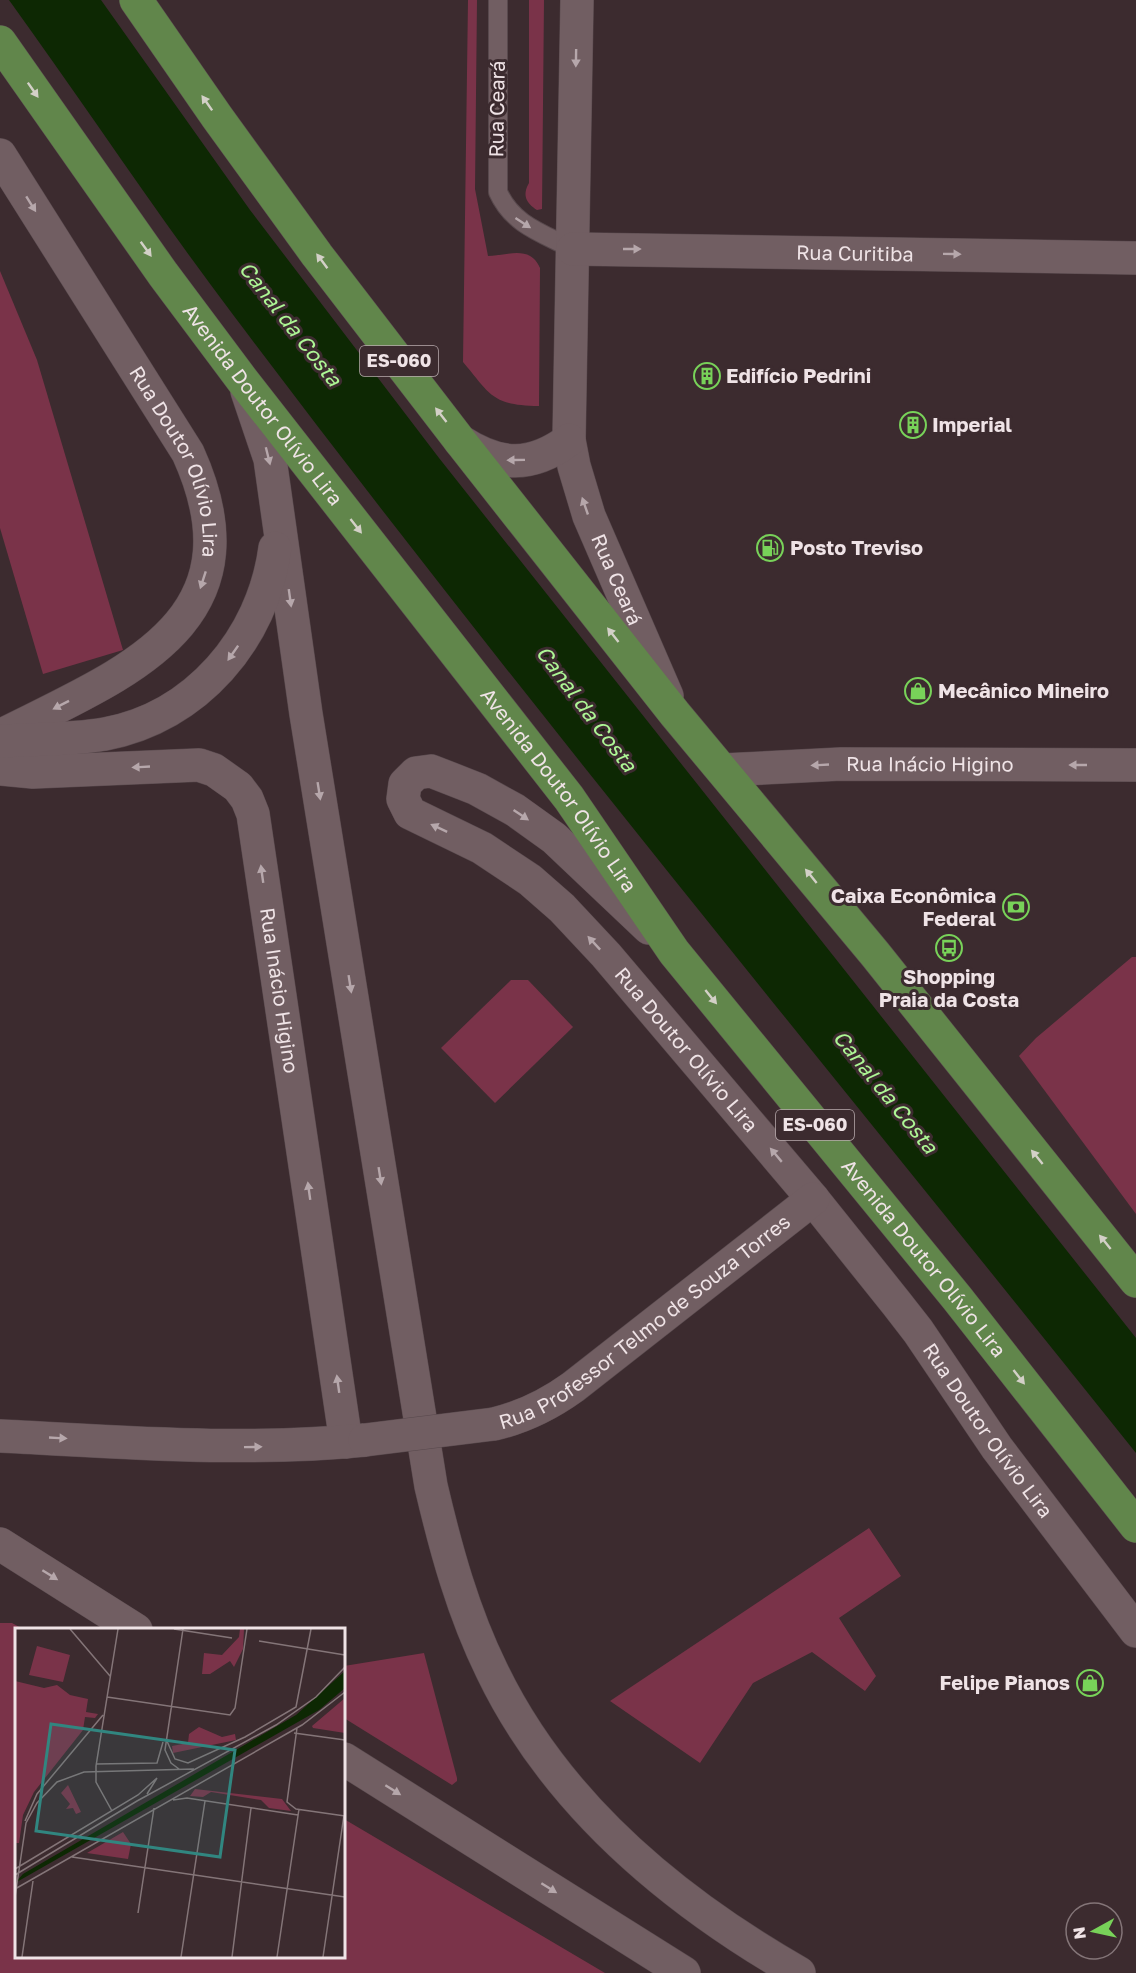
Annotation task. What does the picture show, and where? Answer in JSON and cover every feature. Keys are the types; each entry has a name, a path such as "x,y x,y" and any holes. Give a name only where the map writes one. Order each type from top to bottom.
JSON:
{"main road":[{"name":"ES-060","path":"135,0 317,255 460,441 675,714 875,954 1136,1281"},
{"name":"Avenida Doutor Olívio Lira","path":"0,42 151,257 243,381 569,798 674,952 949,1289 1136,1526"}],"street":[{"name":"Rua Ceará","path":"577,0 569,440 589,516 675,714"},
{"name":"Rua Doutor Olívio Lira","path":"0,155 188,453 201,481 209,514 212,540 199,593 183,620 164,642 119,675 0,735"},
{"name":"Rua Curitiba","path":"573,249 1136,258"},
{"path":"243,381 270,459 306,714 431,1486 446,1550 469,1620 492,1672 520,1722 555,1772 593,1817 636,1859 705,1912 799,1973"},
{"path":"460,441 494,458 514,462 534,459 553,452 569,440"},
{"path":"0,741 105,734 141,724 174,706 205,685 228,660 248,632 263,601 272,568 277,533 276,499"},
{"name":"Rua Inácio Higino","path":"723,770 841,764 1136,765"},
{"name":"Rua Inácio Higino","path":"0,769 33,772 199,765 225,777 238,787 247,799 253,814 355,1441"},
{"name":"Rua Doutor Olívio Lira","path":"674,952 554,838 515,810 477,789 431,771 416,773 405,784 403,799 410,813 482,848 530,880 562,908 614,964 813,1199 918,1331 997,1449 1136,1631"},
{"name":"Rua Professor Telmo de Souza Torres","path":"0,1436 231,1447 355,1441 494,1424 520,1418 565,1393 813,1199"},
{"path":"0,1544 134,1628"},
{"path":"345,1760 684,1973"}],"lane":[{"name":"Rua Ceará","path":"498,0 496,176 498,192 505,207 524,224 573,249"}],"shaded area":[{"path":"468,0 477,0 475,189 488,256 525,254 531,256 540,268 539,406 511,403 493,396 463,362"},
{"path":"529,0 544,0 542,209 537,210 530,205 526,195 529,183"},
{"path":"0,271 37,360 123,650 43,674 0,528"},
{"path":"1132,957 1136,957 1136,1214 1019,1056 1036,1038"},
{"path":"511,980 528,980 573,1027 495,1103 441,1048"},
{"path":"869,1528 901,1576 839,1618 876,1676 865,1691 812,1652 753,1683 700,1763 610,1701"},
{"path":"0,1623 12,1623 21,1628 15,1628 15,1958 345,1958 345,1820 605,1973 0,1973"},
{"path":"424,1653 457,1781 452,1785 345,1719 345,1666"}],"water":[{"name":"Canal da Costa","path":"9,0 101,0 250,210 439,458 1136,1338 1136,1453 455,604 205,277"}],"place":[{"name":"Edifício Pedrini","path":"707,376"},
{"name":"Imperial","path":"913,425"},
{"name":"Posto Treviso","path":"770,548"},
{"name":"Mecânico Mineiro","path":"918,691"},
{"name":"Caixa Econômica Federal","path":"1016,907"},
{"name":"Shopping Praia da Costa","path":"949,948"},
{"name":"Felipe Pianos","path":"1090,1683"}]}
